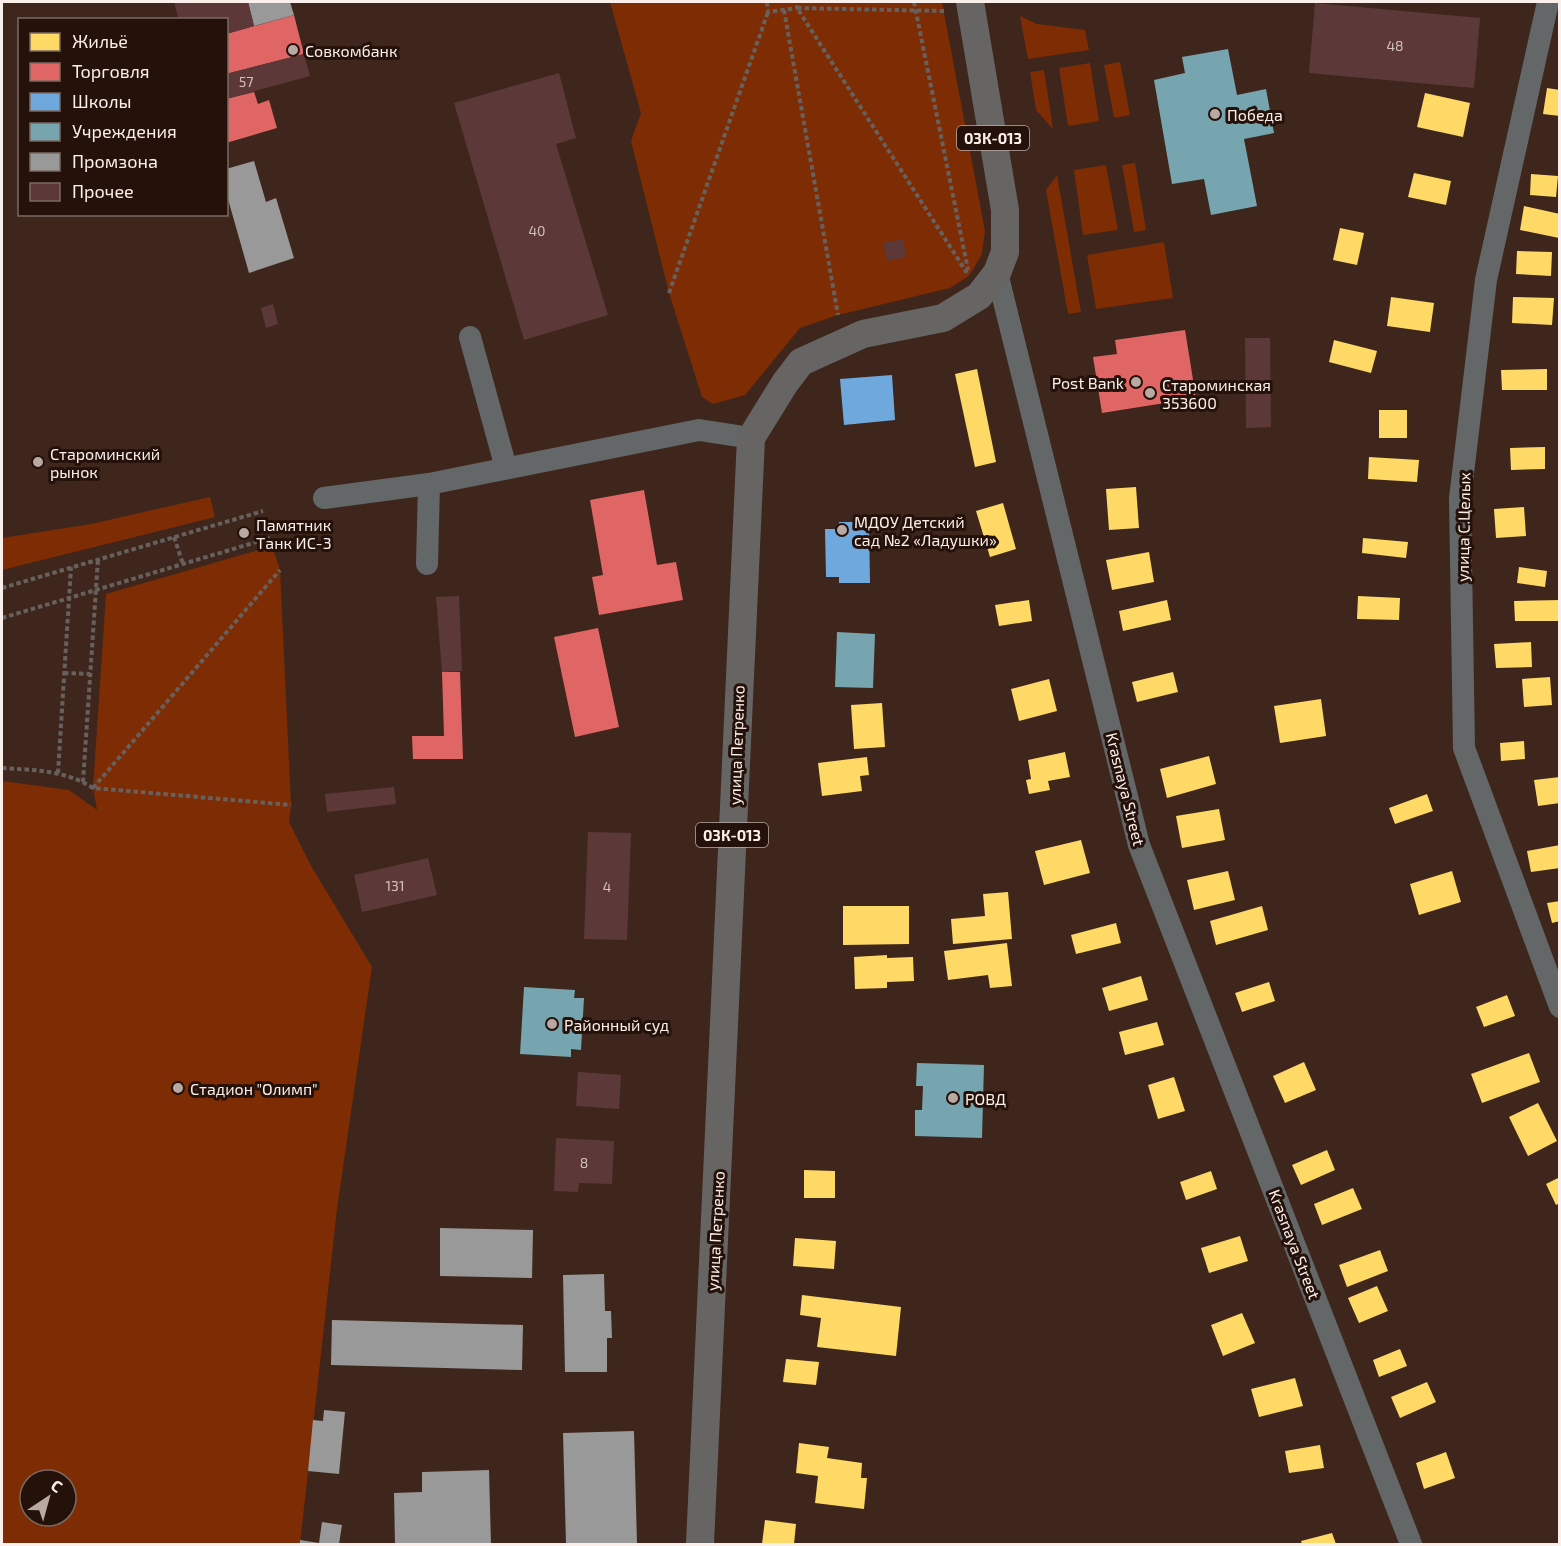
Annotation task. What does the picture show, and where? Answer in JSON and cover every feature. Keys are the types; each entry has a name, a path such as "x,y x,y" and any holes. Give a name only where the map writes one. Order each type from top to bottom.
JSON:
{"main road":[{"name":"Krasnaya Street","path":"957,6 1005,210 1005,252 997,273"},
{"name":"улица Петренко","path":"700,1545 751,438 784,383 801,362 862,334 943,318 979,296 997,273"}],"street":[{"name":"улица С.Целых","path":"1548,2 1486,280 1460,498 1464,748 1560,1007"},
{"name":"Krasnaya Street","path":"997,273 1139,845 1412,1545"},
{"path":"470,337 506,468"},
{"path":"324,498 429,484 699,430 751,438"},
{"path":"427,564 429,484"}],"path":[{"path":"669,293 768,12 767,2"},
{"path":"797,2 797,8 969,276 914,2"},
{"path":"768,12 797,8 916,10 957,6"},
{"path":"784,10 838,315"},
{"path":"2,588 263,510"},
{"path":"174,537 183,564"},
{"path":"2,618 270,538"},
{"path":"83,782 98,559"},
{"path":"58,773 71,567"},
{"path":"93,788 280,570"},
{"path":"64,673 90,674"},
{"path":"2,768 47,770 83,782 93,788 291,805"}],"shaded area":[{"path":"610,2 942,2 985,231 982,254 969,276 950,288 838,315 800,328 745,395 713,404 702,397 669,293 631,141 641,113"},
{"path":"1020,16 1037,24 1085,30 1089,50 1028,59"},
{"path":"1120,62 1130,115 1114,118 1104,65"},
{"path":"1090,63 1099,121 1068,126 1059,68"},
{"path":"1044,70 1053,129 1036,110 1030,72"},
{"path":"1135,163 1146,230 1134,232 1122,165"},
{"path":"1106,165 1118,230 1083,235 1074,170"},
{"path":"1057,175 1081,312 1068,314 1046,190"},
{"path":"1164,242 1173,298 1096,309 1087,255"},
{"path":"210,497 215,517 2,570 2,538 91,524"},
{"name":"Стадион \"Олимп\"","path":"272,546 280,570 291,805 289,822 310,864 372,967 337,1209 300,1544 2,1544 2,781 69,790 97,810 93,788 106,594"}],"building: Жильё":[{"path":"1547,88 1560,90 1560,116 1543,114"},
{"path":"1425,93 1470,103 1463,137 1417,127"},
{"path":"1414,173 1451,181 1446,205 1408,197"},
{"path":"1531,174 1558,176 1556,197 1530,195"},
{"path":"1524,206 1560,214 1559,238 1520,230"},
{"path":"1340,228 1364,233 1357,265 1333,260"},
{"path":"1517,251 1552,252 1551,276 1516,274"},
{"path":"1391,297 1434,303 1430,332 1387,326"},
{"path":"1513,297 1554,298 1552,325 1512,323"},
{"path":"1334,340 1377,351 1371,373 1329,362"},
{"path":"977,369 996,462 975,467 955,374"},
{"path":"1547,369 1547,390 1502,390 1501,370"},
{"path":"1379,410 1407,410 1407,438 1379,438"},
{"path":"1545,447 1545,469 1511,470 1510,448"},
{"path":"1369,457 1419,460 1417,482 1368,479"},
{"path":"1136,487 1139,528 1109,530 1106,489"},
{"path":"1003,503 1016,549 990,557 976,511"},
{"path":"1524,507 1526,536 1496,538 1494,509"},
{"path":"1363,538 1408,542 1406,558 1362,553"},
{"path":"1149,552 1154,582 1112,590 1106,560"},
{"path":"1519,567 1547,571 1545,587 1517,583"},
{"path":"1358,596 1400,598 1399,620 1357,619"},
{"path":"1029,600 1032,621 999,626 995,605"},
{"path":"1167,600 1171,620 1123,631 1119,611"},
{"path":"1560,600 1560,621 1515,621 1514,601"},
{"path":"1531,642 1532,667 1496,668 1494,644"},
{"path":"1173,672 1178,692 1137,702 1132,682"},
{"path":"1550,677 1552,705 1524,707 1522,679"},
{"path":"1049,679 1057,711 1019,721 1011,689"},
{"path":"1321,699 1326,736 1280,743 1274,706"},
{"path":"882,703 885,747 854,749 851,705"},
{"path":"1524,741 1525,759 1501,761 1500,743"},
{"path":"1065,752 1070,777 1048,781 1050,790 1029,794 1026,780 1031,779 1028,760"},
{"path":"1209,756 1216,784 1167,798 1160,769"},
{"path":"867,757 869,775 860,776 862,791 822,796 818,763"},
{"path":"1560,777 1560,803 1538,806 1534,780"},
{"path":"1427,794 1433,811 1395,824 1389,808"},
{"path":"1219,809 1225,840 1182,848 1176,816"},
{"path":"1081,840 1090,873 1044,885 1035,851"},
{"path":"1560,845 1560,868 1531,872 1527,851"},
{"path":"1228,871 1235,900 1194,910 1187,880"},
{"path":"1452,871 1461,902 1419,915 1410,884"},
{"path":"1008,892 1012,939 953,944 951,919 985,916 983,894"},
{"path":"1560,901 1560,921 1552,923 1547,903"},
{"path":"843,906 909,906 909,944 843,945"},
{"path":"1262,906 1268,930 1216,945 1210,921"},
{"path":"1116,923 1121,943 1076,954 1071,935"},
{"path":"1007,943 1012,986 990,988 988,975 948,980 944,951"},
{"path":"887,955 887,958 913,957 914,981 887,982 887,988 855,989 854,957"},
{"path":"1141,976 1148,1000 1109,1011 1102,988"},
{"path":"1269,982 1275,1001 1242,1012 1235,993"},
{"path":"1507,995 1515,1016 1484,1027 1476,1007"},
{"path":"1157,1022 1164,1045 1125,1055 1119,1032"},
{"path":"1529,1053 1540,1082 1482,1103 1471,1074"},
{"path":"1304,1062 1316,1090 1285,1103 1273,1076"},
{"path":"1174,1077 1185,1111 1158,1119 1148,1085"},
{"path":"1538,1103 1557,1141 1528,1156 1509,1117"},
{"path":"1327,1150 1335,1170 1301,1185 1292,1165"},
{"path":"804,1170 835,1171 835,1198 804,1198"},
{"path":"1211,1171 1217,1189 1186,1200 1180,1182"},
{"path":"1560,1177 1560,1203 1556,1205 1546,1184"},
{"path":"1353,1188 1362,1209 1322,1225 1314,1204"},
{"path":"1240,1236 1248,1261 1209,1273 1201,1248"},
{"path":"795,1238 836,1241 834,1269 793,1266"},
{"path":"1380,1250 1388,1271 1347,1287 1339,1265"},
{"path":"1377,1286 1388,1311 1359,1323 1348,1298"},
{"path":"802,1295 901,1307 896,1356 817,1347 821,1318 800,1315"},
{"path":"1242,1313 1255,1343 1223,1356 1211,1325"},
{"path":"1400,1349 1407,1366 1379,1377 1373,1360"},
{"path":"786,1359 819,1362 816,1385 783,1382"},
{"path":"1295,1378 1303,1406 1259,1417 1251,1389"},
{"path":"1427,1382 1436,1402 1400,1418 1391,1397"},
{"path":"799,1443 829,1447 827,1458 862,1463 861,1478 867,1478 864,1509 815,1503 818,1476 796,1473"},
{"path":"1320,1445 1324,1468 1289,1473 1285,1451"},
{"path":"1446,1452 1455,1478 1424,1489 1416,1463"},
{"path":"765,1520 796,1524 794,1544 762,1544"},
{"path":"1332,1533 1336,1544 1302,1544 1301,1541"}],"building: Торговля":[{"path":"294,15 304,54 228,73 228,33"},
{"path":"254,92 258,104 269,100 277,128 228,142 228,98"},
{"path":"1185,330 1196,398 1102,413 1093,357 1117,354 1115,340"},
{"path":"644,490 657,565 676,562 683,600 599,615 592,577 603,575 590,500"},
{"path":"598,628 619,727 575,737 554,637"},
{"path":"442,672 460,672 463,759 413,759 412,736 444,736"}],"building: Школы":[{"path":"892,375 895,420 844,425 840,379"},
{"path":"839,522 869,522 870,583 839,583 839,577 826,577 825,529 839,529"}],"building: Учреждения":[{"name":"Победа","path":"1228,49 1237,95 1266,89 1274,133 1244,139 1257,206 1211,215 1204,179 1172,184 1154,80 1185,73 1182,57"},
{"path":"837,632 875,634 873,688 835,687"},
{"name":"Районный суд","path":"524,987 575,990 574,998 584,998 581,1050 571,1049 571,1057 520,1054"},
{"name":"РОВД","path":"917,1063 984,1065 982,1138 915,1136 915,1110 922,1110 923,1086 916,1086"}],"building: Промзона":[{"path":"248,2 290,2 294,15 254,26"},
{"path":"254,161 266,202 276,198 294,258 249,273 228,199 228,168"},
{"path":"440,1228 533,1230 532,1278 440,1276"},
{"path":"604,1274 605,1311 611,1311 612,1338 607,1338 607,1372 565,1372 563,1275"},
{"path":"332,1320 523,1325 522,1370 331,1365"},
{"path":"324,1410 345,1412 339,1474 308,1471 313,1420 323,1421"},
{"path":"634,1431 637,1544 566,1544 563,1433"},
{"path":"489,1470 491,1544 395,1544 394,1493 422,1492 422,1472"},
{"path":"322,1522 342,1525 339,1544 300,1544 300,1540 319,1543"}],"building: Прочее":[{"path":"174,2 248,2 254,26 228,33 228,18 178,18"},
{"path":"1315,3 1480,18 1474,88 1309,73"},
{"path":"304,54 310,76 228,98 228,73"},
{"path":"559,73 576,138 556,144 608,315 524,340 454,103"},
{"path":"903,239 906,257 887,261 883,243"},
{"path":"273,304 278,324 266,328 261,308"},
{"path":"1245,338 1270,338 1271,427 1246,428"},
{"path":"459,596 462,671 442,672 436,597"},
{"path":"394,787 396,804 327,812 325,794"},
{"path":"588,832 631,833 627,940 584,939"},
{"path":"428,858 437,895 362,912 354,875"},
{"path":"578,1072 621,1075 619,1109 576,1106"},
{"path":"556,1138 614,1141 612,1184 579,1183 578,1192 554,1191"}],"place":[{"name":"Совкомбанк","path":"293,50"},
{"name":"Победа","path":"1215,114"},
{"name":"Post Bank","path":"1136,382"},
{"name":"Староминская 353600","path":"1150,393"},
{"name":"Староминский рынок","path":"38,462"},
{"name":"МДОУ Детский сад №2 «Ладушки»","path":"842,530"},
{"name":"Памятник Танк ИС-3","path":"244,533"},
{"name":"Районный суд","path":"552,1024"},
{"name":"Стадион \"Олимп\"","path":"178,1088"},
{"name":"РОВД","path":"953,1098"}]}
